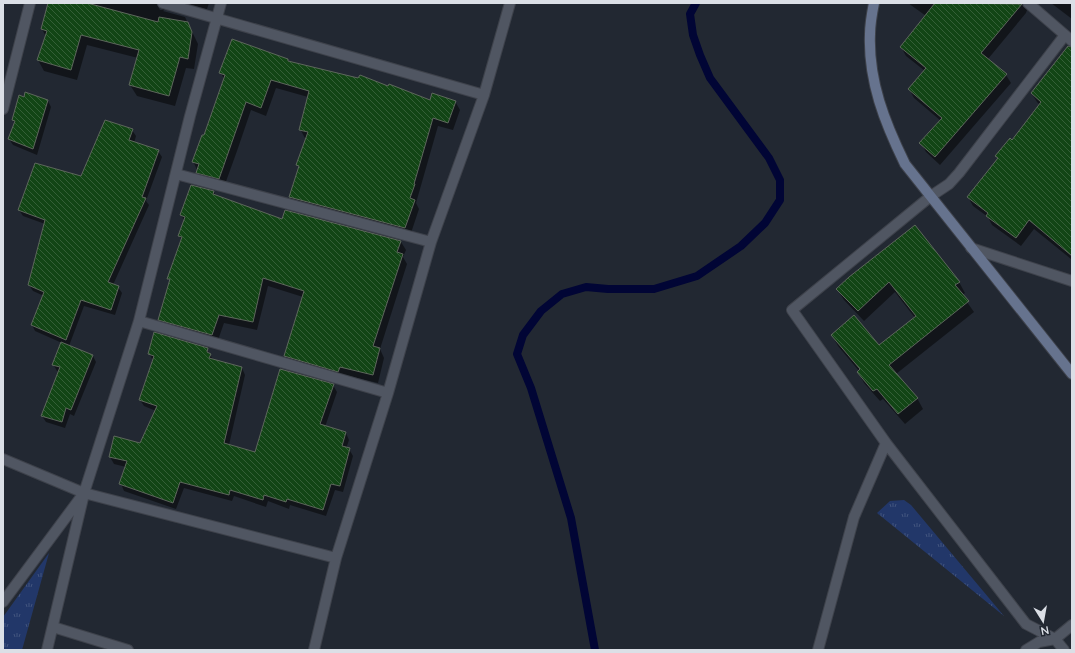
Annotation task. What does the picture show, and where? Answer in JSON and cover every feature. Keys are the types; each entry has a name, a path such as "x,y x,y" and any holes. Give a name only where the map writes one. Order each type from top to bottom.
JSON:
{"street":[{"path":"3,109 30,3"},
{"path":"163,3 484,95"},
{"path":"47,650 84,493 139,320 220,3"},
{"path":"314,650 336,558 388,393 430,242 484,95 510,3"},
{"path":"874,3 870,33 871,59 875,87 881,109 905,164 1072,374"},
{"path":"1028,3 1069,38 959,174 949,184 931,196 792,310 886,443 1026,624 1055,639 1064,650"},
{"path":"176,174 430,242"},
{"path":"971,248 1072,281"},
{"path":"139,320 388,393"},
{"path":"818,650 854,517 886,443"},
{"path":"3,459 84,493 336,558"},
{"path":"3,602 84,493"},
{"path":"1026,650 1039,642 1055,639 1072,625"},
{"path":"53,627 128,650"}],"green space":[{"path":"904,500 911,505 1004,616 877,513 890,501"},
{"path":"49,553 22,650 3,650 3,617"}],"building":[{"path":"48,3 87,3 158,22 159,17 188,22 192,32 188,59 180,57 169,96 129,85 139,50 81,35 71,70 37,60 47,31 41,29"},
{"path":"935,3 1022,4 981,53 1007,74 935,157 919,143 942,118 908,89 926,68 900,47"},
{"path":"232,39 288,59 288,61 358,78 360,75 388,86 389,84 430,100 432,93 456,101 448,123 433,118 410,198 415,200 405,228 289,197 299,166 296,165 308,132 299,130 309,91 271,80 261,108 246,102 219,179 196,173 199,164 192,162 202,135 204,135 225,75 219,73"},
{"path":"1068,46 1072,47 1072,256 1029,220 1016,238 986,216 988,213 967,197 998,158 995,156 1010,138 1012,140 1041,102 1031,93"},
{"path":"25,92 48,100 33,149 8,139 15,121 12,120 19,95 24,97"},
{"path":"105,120 133,129 129,140 159,150 142,197 146,198 108,282 119,286 111,310 81,300 66,340 31,325 44,292 28,285 45,220 18,210 35,163 81,176"},
{"path":"191,185 214,191 213,194 282,219 285,210 401,241 397,252 403,254 373,346 380,348 373,375 340,367 338,372 284,356 304,291 263,278 253,322 219,315 212,335 158,320 170,279 167,279 182,237 178,236 185,217 180,215"},
{"path":"915,225 960,282 955,285 969,301 889,365 918,398 898,414 877,389 873,391 857,372 860,369 831,335 854,315 879,345 916,316 889,282 858,311 836,289"},
{"path":"154,332 208,348 207,352 211,354 209,358 242,367 224,443 255,452 280,369 334,384 320,424 346,432 342,446 350,448 340,486 331,484 323,510 287,499 286,502 264,495 263,500 230,490 229,495 180,482 173,503 119,484 127,461 109,457 114,436 140,443 157,406 139,400 154,356 148,354"},
{"path":"61,342 93,355 71,410 66,408 62,422 41,416 60,367 52,365"}],"waterway":[{"path":"595,650 571,518 531,388 517,354 523,335 541,311 562,294 586,287 608,289 654,289 697,276 741,246 765,223 780,200 780,180 769,158 710,78 700,55 693,35 690,14 696,3"}]}
